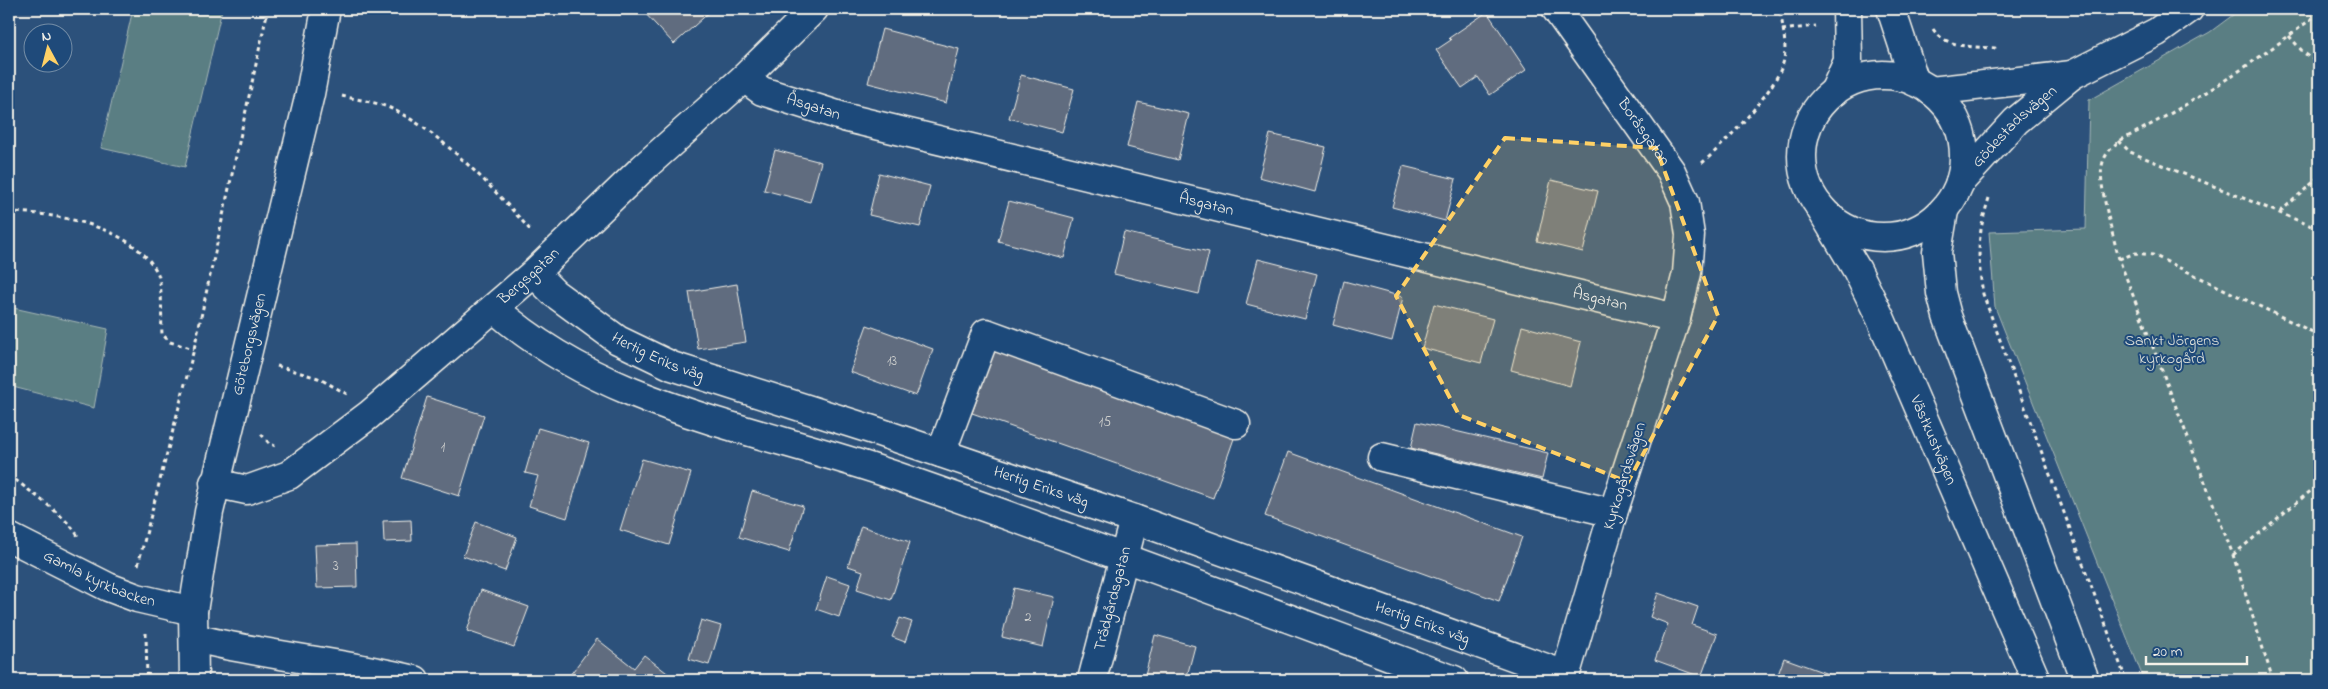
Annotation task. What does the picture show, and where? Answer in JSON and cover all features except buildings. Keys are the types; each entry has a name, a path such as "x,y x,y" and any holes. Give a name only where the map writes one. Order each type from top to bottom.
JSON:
{"street":[{"name":"Göteborgsvägen","path":"194,680 193,611 214,483 310,94 326,9"},
{"name":"Bergsgatan","path":"214,483 247,490 289,475 369,415 534,273 643,168 744,78 814,9"},
{"name":"Boråsgatan","path":"1556,9 1677,182 1685,202 1690,235 1688,272"},
{"name":"Gödestadsvägen","path":"1960,182 2016,121 2072,76 2157,32 2189,9"},
{"path":"1893,14 1923,86 1951,112 1962,139 1964,153 1960,182 1944,210 1937,252 1941,294 1947,316 2085,680"},
{"path":"1834,92 1848,61 1848,16"},
{"path":"1923,86 1887,75 1859,79 1834,92 1816,110 1805,133 1802,158 1806,183 1819,206 1836,222 1857,233 1880,237 1904,235 1925,225 1944,210"},
{"name":"Gödestadsvägen","path":"1923,86 2072,76"},
{"name":"Åsgatan","path":"744,78 762,91 847,118 1676,318"},
{"name":"Västkustvägen","path":"1819,206 1857,270 1880,317 2036,680"},
{"name":"Kyrkogårdsvägen","path":"1564,678 1613,513 1676,318 1688,272"},
{"name":"Hertig Eriks väg","path":"534,273 554,293 618,340 672,366 941,453 1134,519 1564,678"},
{"path":"494,308 521,332 570,362 670,409 890,474 1124,557 1454,680"},
{"path":"941,453 986,333 1236,424"},
{"path":"1382,457 1613,513"},
{"name":"Trädgårdsgatan","path":"1092,680 1134,519"},
{"name":"Gamla kyrkbacken","path":"9,537 72,570 137,598 193,611"},
{"path":"194,638 250,652 374,670 415,680"}],"path":[{"path":"147,680 147,634 136,620 138,561 194,349 268,9"},
{"path":"1677,182 1713,154 1765,96 1784,59 1780,9"},
{"path":"2273,680 2233,555 2119,259 2109,219 2101,167 2108,150 2119,141 2195,98 2289,36 2319,13"},
{"path":"1893,14 1924,14 1934,32 1944,39 1965,46 1995,48 2004,82"},
{"path":"1782,30 1848,16"},
{"path":"2289,36 2304,52 2319,63"},
{"path":"340,95 393,109 434,135 510,207 533,233"},
{"path":"2119,141 2130,152 2319,229"},
{"path":"2280,212 2319,177"},
{"path":"1990,195 1979,230 1979,266 1983,294 1998,340 2082,557 2126,680"},
{"path":"9,212 36,213 71,219 108,232 137,248 158,273 162,334 170,342 194,349"},
{"path":"526,240 541,227"},
{"path":"2119,259 2136,252 2153,255 2319,335"},
{"path":"269,364 318,378 344,391 369,415"},
{"path":"259,433 269,443 282,449"},
{"path":"9,475 76,531 82,550 72,570"},
{"path":"2233,555 2319,484"}],"highlighted area":[{"path":"1505,138 1656,148 1718,316 1628,482 1459,415 1396,296"}],"green space":[{"path":"133,9 222,9 185,167 101,148"},
{"name":"Sankt Jörgens kyrkogård","path":"2241,9 2319,9 2319,680 2144,680 1995,307 1989,232 2086,229 2089,100 2210,32"},
{"path":"9,307 108,329 94,408 9,386"}]}
